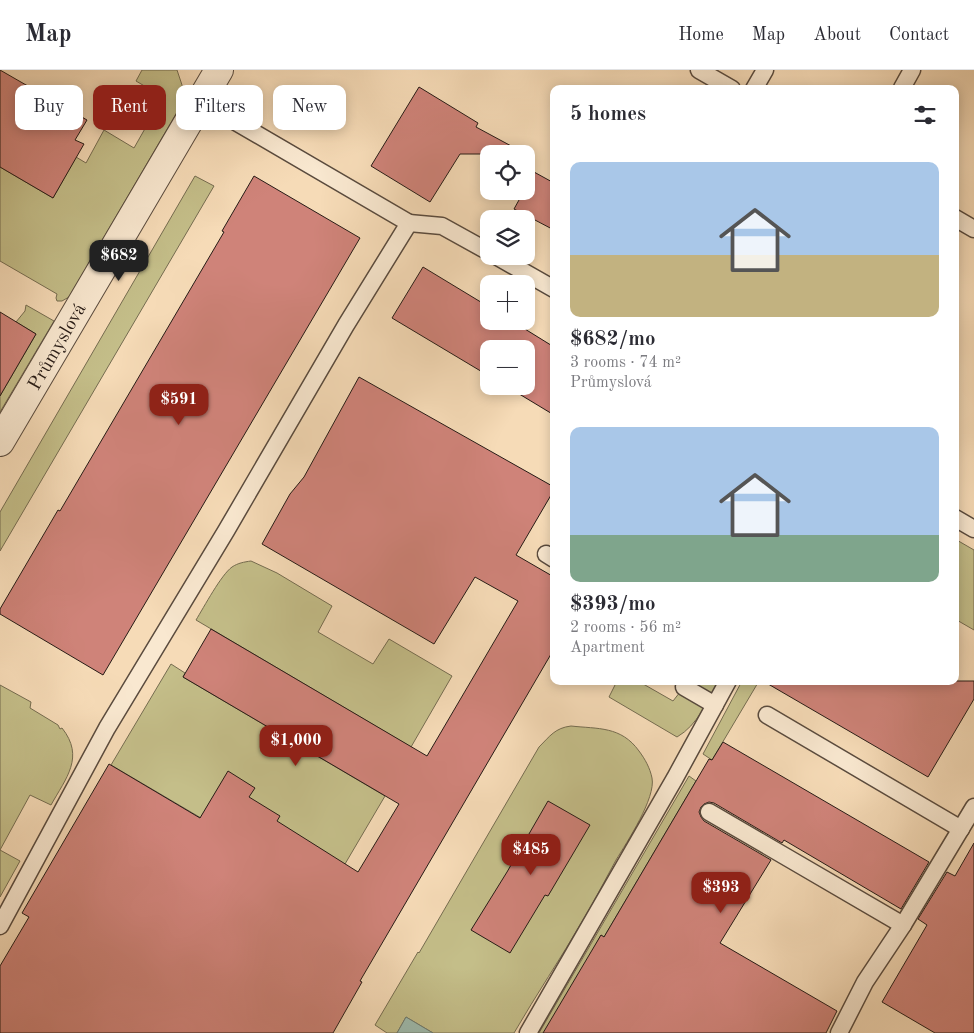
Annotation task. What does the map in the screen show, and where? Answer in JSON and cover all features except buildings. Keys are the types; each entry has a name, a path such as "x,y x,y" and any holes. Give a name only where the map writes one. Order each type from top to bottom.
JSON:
{"street":[{"name":"Průmyslová","path":"208,85 214,72"},
{"name":"Průmyslová","path":"0,442 183,130"}],"lane":[{"path":"699,70 725,85"},
{"path":"756,85 765,70"},
{"path":"904,85 912,70"},
{"path":"250,130 409,223 442,226 480,247"},
{"path":"959,220 974,229"},
{"path":"0,926 107,728 226,531 346,325 409,223"},
{"path":"512,265 550,287"},
{"path":"959,520 974,529"},
{"path":"528,1033 675,778 726,685"},
{"path":"684,687 715,705"},
{"path":"767,715 961,829"},
{"path":"839,1033 865,982 903,925 974,807"},
{"path":"708,812 903,925"}],"shaded area":[{"path":"142,70 177,70 182,85 176,85 176,114 69,297 62,301 57,301 57,294 0,261 0,167 53,198 76,157 86,163 104,130 134,148 144,130 166,130 166,85 143,85 136,81"},
{"path":"195,176 214,186 0,551 0,512"},
{"path":"26,305 54,321 0,412 0,396 36,334 16,322 25,311"},
{"path":"959,541 974,550 974,630 959,621"},
{"path":"251,561 277,573 332,606 318,632 373,664 389,639 452,676 411,747 196,620 228,571 243,562"},
{"path":"171,664 185,673 183,677 385,796 345,864 286,868 111,765"},
{"path":"0,685 31,702 30,708 58,725 60,729 62,728 69,739 73,758 67,776 51,805 30,795 0,850"},
{"path":"615,685 645,685 673,701 685,685 717,685 691,726 677,737 609,697"},
{"path":"740,685 757,685 712,760 703,754"},
{"path":"571,726 608,730 625,737 645,760 652,778 650,797 640,820 575,934 514,1033 433,1033 406,1017 397,1033 387,1033 375,1025 539,747 557,731"},
{"path":"689,776 696,781 604,937 601,935 548,1033 539,1033"},
{"path":"0,850 20,861 0,897"},
{"path":"406,1017 433,1033 397,1033"}]}
